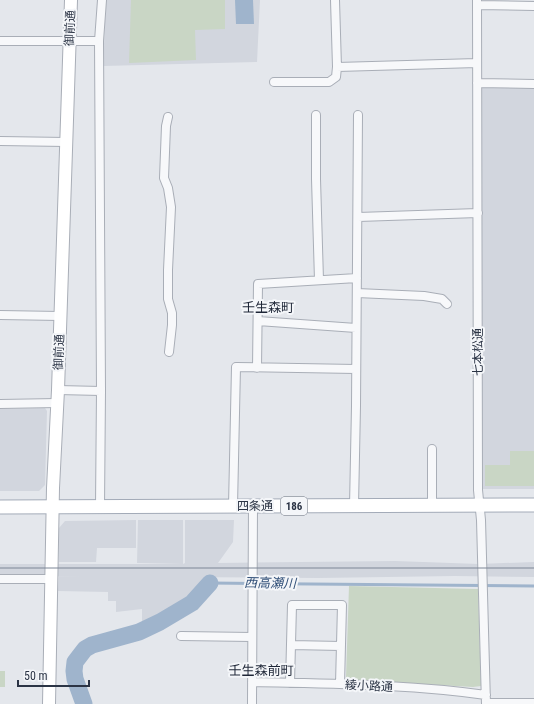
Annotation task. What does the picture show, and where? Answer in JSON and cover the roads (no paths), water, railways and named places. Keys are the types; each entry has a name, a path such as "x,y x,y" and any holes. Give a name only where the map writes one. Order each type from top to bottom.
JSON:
{"main road":[{"name":"四条通","path":"0,507 534,505"}],"street":[{"name":"御前通","path":"49,704 53,506 70,0"},
{"path":"100,506 101,390 99,41 102,0"},
{"path":"274,82 329,82 336,77 335,0"},
{"path":"477,2 534,6"},
{"name":"七本松通","path":"477,2 478,482 486,701"},
{"path":"0,41 99,41"},
{"path":"337,67 477,63"},
{"path":"477,83 534,84"},
{"path":"316,115 319,280"},
{"path":"354,506 358,116"},
{"path":"168,117 166,126 164,178 168,188 171,207 168,298 172,313 172,326 169,352"},
{"path":"0,140 66,142"},
{"path":"358,217 478,213"},
{"path":"257,368 258,284 357,278"},
{"path":"357,293 439,298 447,304"},
{"path":"0,315 60,316"},
{"path":"258,321 356,328"},
{"path":"233,506 236,367 356,369"},
{"path":"58,390 101,390"},
{"path":"0,404 57,403"},
{"path":"432,449 432,505"},
{"path":"252,704 253,506"},
{"path":"0,579 51,579"},
{"path":"290,683 292,605 342,605 340,684"},
{"path":"181,636 252,637"},
{"path":"291,645 341,646"},
{"name":"綾小路通","path":"252,682 340,684 450,690 486,701 534,703"}],"water":[{"path":"235,0 253,0 254,24 236,24"}],"waterway":[{"name":"西高瀬川","path":"210,583 534,586"},
{"name":"西高瀬川","path":"84,704 75,679 74,671 75,662 85,649 92,645 139,632 160,622 192,603 210,583"}],"tram line":[{"path":"0,568 534,568"}],"district":[{"name":"壬生森町","path":"268,307"},
{"name":"壬生森前町","path":"261,670"}]}
